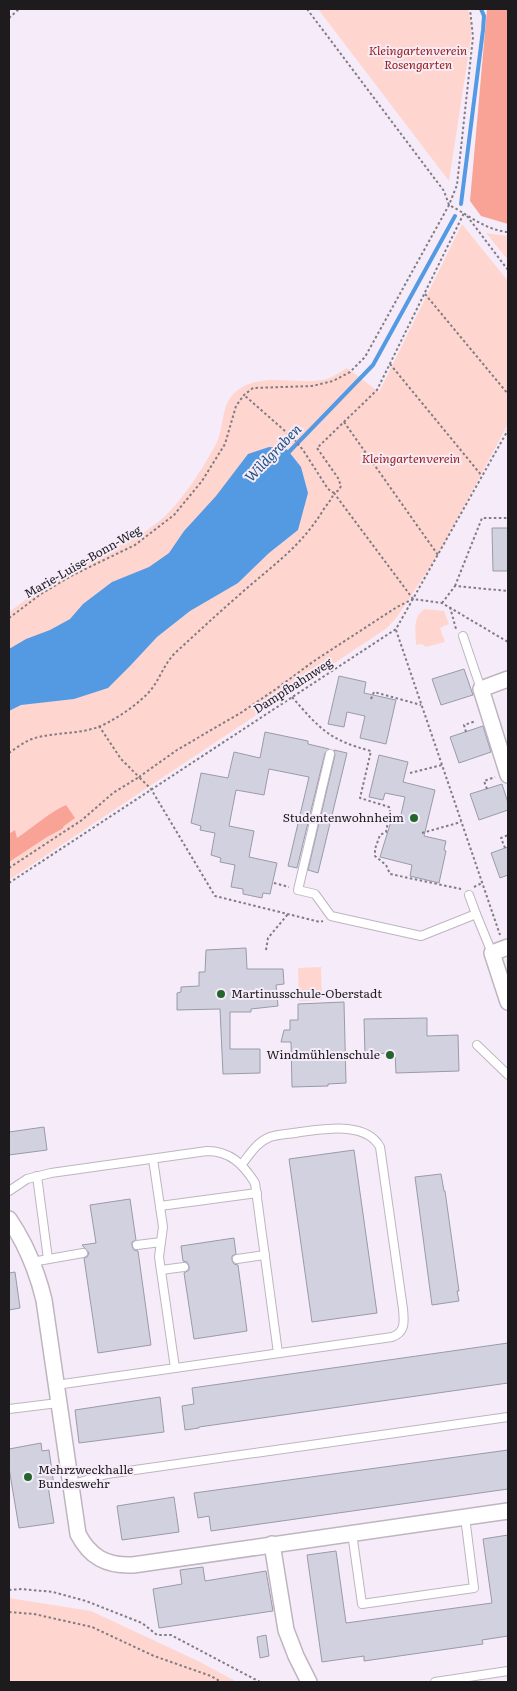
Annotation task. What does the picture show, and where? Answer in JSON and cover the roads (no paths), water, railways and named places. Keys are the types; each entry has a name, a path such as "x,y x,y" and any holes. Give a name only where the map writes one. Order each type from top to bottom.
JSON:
{"street":[{"path":"508,679 481,689 508,774"},
{"path":"502,950 508,1002"},
{"path":"9,1219 17,1230 32,1262 44,1300 78,1534 89,1550 106,1563 133,1565 508,1511"},
{"path":"272,1544 286,1630 309,1682"}],"lane":[{"path":"461,635 481,689"},
{"path":"330,754 298,890 315,894 331,916 421,936 476,914"},
{"path":"469,895 476,914 502,950"},
{"path":"477,1045 508,1075"},
{"path":"56,1385 398,1335 404,1324 403,1309 380,1146 377,1140 364,1132 334,1128 270,1137 255,1147 242,1164"},
{"path":"9,1191 27,1179 37,1176 215,1151 226,1154 242,1164 255,1183 278,1353"},
{"path":"153,1159 163,1227 159,1257 175,1368"},
{"path":"37,1176 48,1258"},
{"path":"160,1206 257,1194"},
{"path":"137,1245 161,1242"},
{"path":"32,1262 83,1253"},
{"path":"237,1259 265,1255"},
{"path":"161,1270 184,1267"},
{"path":"9,1409 58,1403"},
{"path":"70,1485 107,1474 508,1417"},
{"path":"352,1533 362,1604 474,1588 465,1517"},
{"path":"435,1682 508,1671"}],"water":[{"path":"269,447 286,448 301,467 308,493 298,530 269,553 238,583 190,611 157,637 108,688 74,699 21,705 9,711 9,649 70,619 83,604 112,582 149,567 169,553 184,531 216,496 248,454"}],"waterway":[{"name":"Wildgraben","path":"461,204 483,30 484,16 481,9"},
{"name":"Wildgraben","path":"286,455 373,365 455,216"}],"place":[{"name":"Studentenwohnheim","path":"414,818"},
{"name":"Martinusschule-Oberstadt","path":"221,994"},
{"name":"Windmühlenschule","path":"390,1055"},
{"name":"Mehrzweckhalle Bundeswehr","path":"28,1477"}],"park label":[{"name":"Kleingartenverein Rosengarten","path":"418,58"},
{"name":"Kleingartenverein","path":"411,459"}]}
